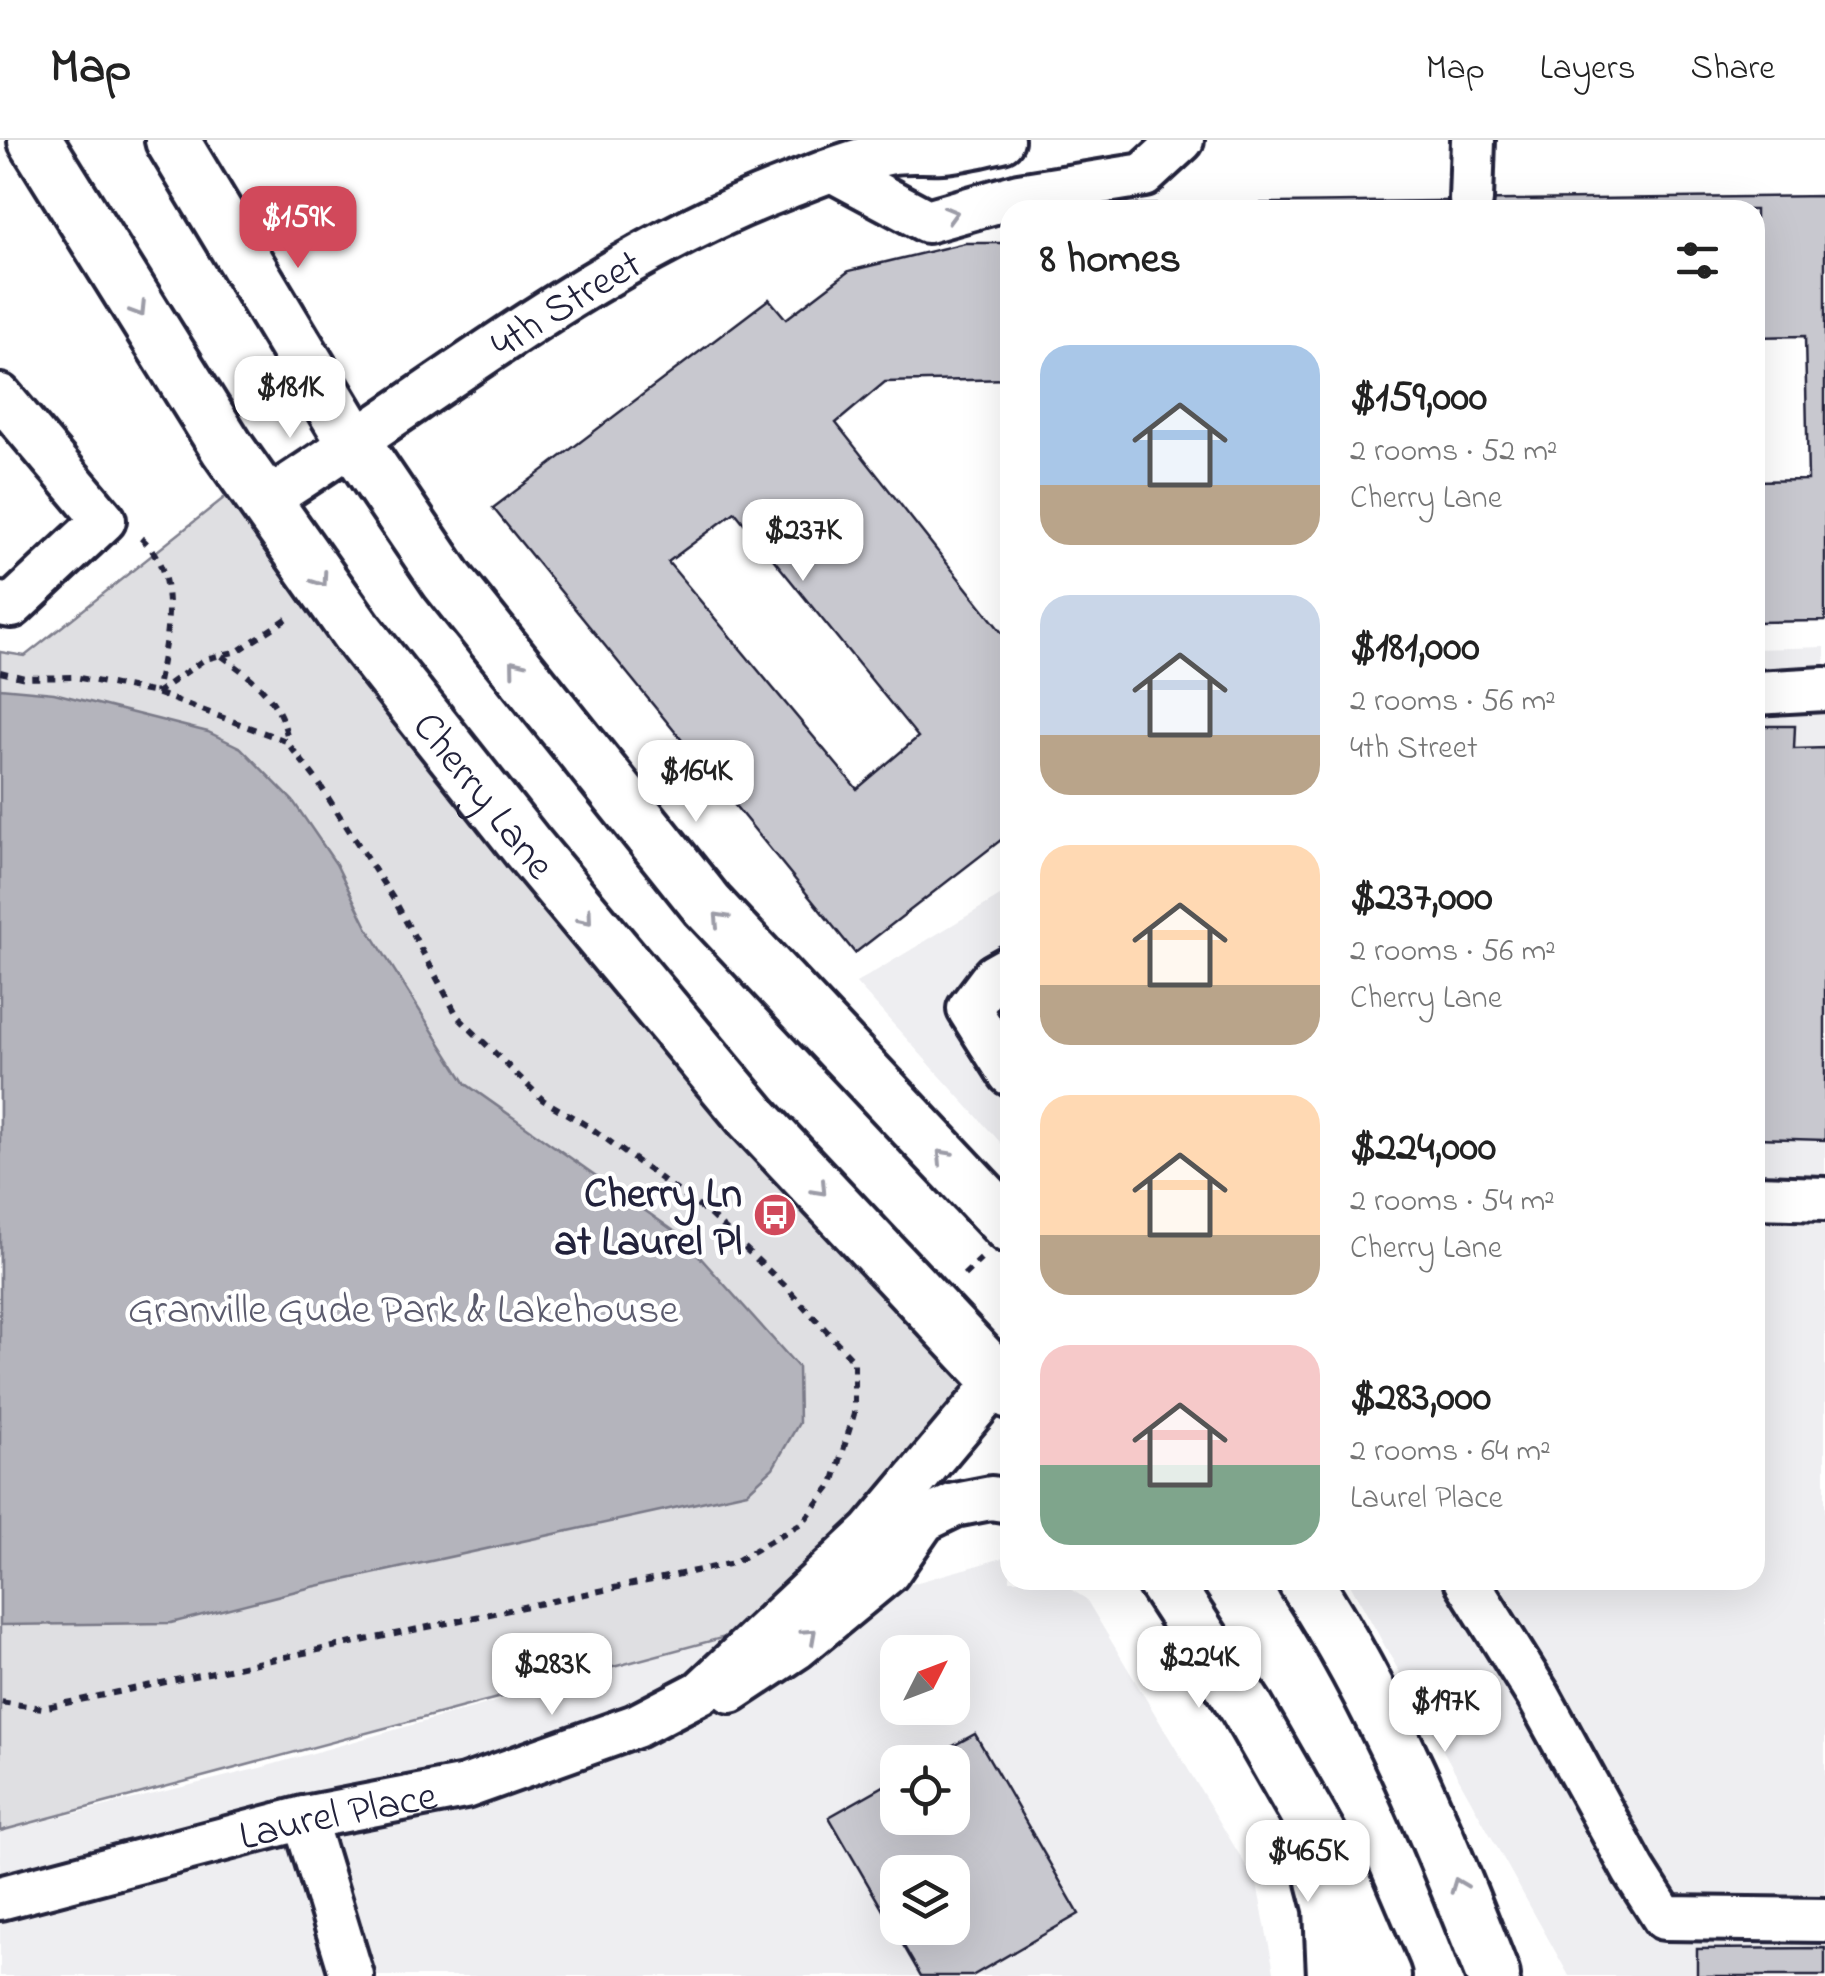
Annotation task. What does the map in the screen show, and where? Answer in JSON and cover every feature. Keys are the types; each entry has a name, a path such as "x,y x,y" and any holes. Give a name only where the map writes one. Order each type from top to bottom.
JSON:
{"main road":[{"name":"Cherry Lane","path":"35,140 142,316 357,632 578,908 753,1118 1000,1374"},
{"path":"172,140 355,444 447,580 707,905 998,1241"},
{"path":"1170,1590 1246,1707 1336,1866 1384,1976"},
{"path":"1310,1590 1368,1690 1449,1860 1493,1966"},
{"path":"1300,1803 1331,1908 1334,1976"}],"street":[{"name":"4th Street","path":"265,500 355,444 546,310 647,251 746,202 894,144 946,151 1002,140"},
{"path":"1001,200 1144,176 1182,140"},
{"path":"1471,200 1473,140"},
{"path":"832,170 927,221 1000,200"},
{"path":"0,396 104,520 12,606 0,604"},
{"path":"1765,692 1825,689"},
{"path":"1000,973 968,1009 1000,1059"},
{"path":"1765,1197 1825,1200"},
{"name":"Laurel Place","path":"0,1898 304,1818 465,1787 636,1726 701,1692 870,1532 1000,1387"},
{"name":"Laurel Place","path":"665,1711 712,1704 796,1648 888,1572 924,1520 955,1504 1000,1499"},
{"path":"1472,1590 1539,1697 1664,1918 1825,1920"},
{"path":"304,1818 352,1976"}],"path":[{"path":"104,520 144,540 163,568 168,600 167,635 156,693"},
{"path":"156,693 206,659 238,651 288,618"},
{"path":"221,655 254,679 276,705 286,726 289,745"},
{"path":"0,672 25,678 75,678 156,693 286,741 396,903 458,1017 543,1100 590,1128 709,1214 747,1247 854,1361 854,1414 833,1484 802,1522 734,1563 42,1708 0,1702"},
{"path":"964,1275 998,1241"}],"shaded area":[{"path":"1825,647 1825,1976 1569,1976 1354,1590 1765,1590 1765,649"},
{"path":"0,688 54,693 208,732 241,748 293,801 336,864 367,927 466,1084 681,1236 798,1367 799,1423 773,1468 747,1492 312,1587 171,1623 0,1625"},
{"path":"1000,896 1000,1142 856,983"},
{"path":"1000,1559 1000,1590 1072,1590 1086,1599 1257,1884 1275,1976 0,1976 0,1832 260,1768"}],"green space":[{"name":"Granville Gude Park & Lakehouse","path":"249,478 998,1379 774,1624 0,1831 0,652 25,656"}],"building":[{"path":"1825,196 1825,621 1765,622 1765,481 1808,480 1805,336 1765,337 1765,200 1514,200"},
{"path":"965,243 1000,243 1000,379 885,382 836,423 1000,630 1000,841 855,953 493,508 769,299 786,319 849,271","holes":["735,512 918,737 857,789 668,562"]},
{"path":"1765,726 1795,726 1794,749 1825,748 1825,1140 1765,1138"},
{"path":"975,1734 1079,1914 972,1976 921,1976 903,1945 970,1945 970,1855 880,1855 880,1905 829,1817 880,1788 880,1835 970,1835 970,1745 955,1745"},
{"path":"1825,1948 1825,1976 1697,1976 1697,1949"}],"place":[{"name":"Cherry Ln at Laurel Pl","path":"775,1215"}]}
